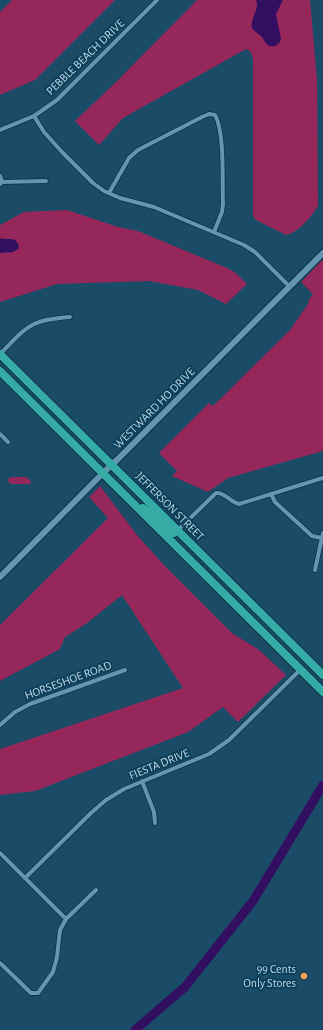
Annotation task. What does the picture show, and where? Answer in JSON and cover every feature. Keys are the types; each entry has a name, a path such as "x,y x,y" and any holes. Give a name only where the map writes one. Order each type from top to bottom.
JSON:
{"main road":[{"name":"JEFFERSON STREET","path":"0,354 323,675"},
{"name":"JEFFERSON STREET","path":"0,371 323,692"},
{"path":"132,502 152,514 172,533 178,530"}],"street":[{"name":"PEBBLE BEACH DRIVE","path":"0,130 34,116 57,100 157,0"},
{"path":"109,193 129,158 138,150 202,116 209,114 215,115 219,125 223,204 222,212 214,232"},
{"path":"34,116 44,132 93,183 120,198 154,207 244,245 255,252 290,287"},
{"path":"0,176 1,183 46,181"},
{"name":"WESTWARD HO DRIVE","path":"0,577 323,253"},
{"path":"0,354 29,325 49,318 70,316"},
{"path":"0,434 8,442"},
{"path":"178,530 216,493 223,494 239,504 323,478"},
{"path":"271,494 275,502 312,536 322,538"},
{"path":"315,570 323,532"},
{"name":"FIESTA DRIVE","path":"26,878 91,812 106,800 124,789 209,754 229,740 300,669"},
{"name":"HORSESHOE ROAD","path":"0,724 15,712 30,704 125,670"},
{"path":"142,781 154,812 155,822"},
{"path":"0,853 66,919"},
{"path":"0,963 31,993 38,993 53,972 57,956 60,930 66,919 96,890"}],"shaded area":[{"path":"12,0 115,0 35,80 0,95 0,12"},
{"path":"197,0 310,0 317,80 318,206 312,215 296,231 286,235 256,220 253,216 253,59 251,52 246,49 123,118 99,145 75,121"},
{"path":"256,0 283,0 276,14 281,39 278,44 274,46 267,44 252,28 252,20 257,7"},
{"path":"67,210 118,227 138,231 227,268 236,273 247,284 226,304 198,290 149,281 57,284 0,302 0,225 24,212"},
{"path":"0,238 13,239 19,246 18,249 13,252 0,253"},
{"path":"323,259 323,451 228,478 208,492 172,476 177,471 159,453 209,403 213,406 290,330 313,294 301,282"},
{"path":"11,477 26,477 31,481 30,484 11,484 7,480"},
{"path":"100,486 137,535 162,563 232,633 259,650 286,675 238,722 223,707 188,732 35,791 0,795 0,749 183,688 122,595 87,623 65,637 60,649 0,681 0,625 108,518 89,497"}],"waterway":[{"path":"135,1030 185,987 253,901 323,785"}],"place":[{"name":"99 Cents Only Stores","path":"304,976"}]}
